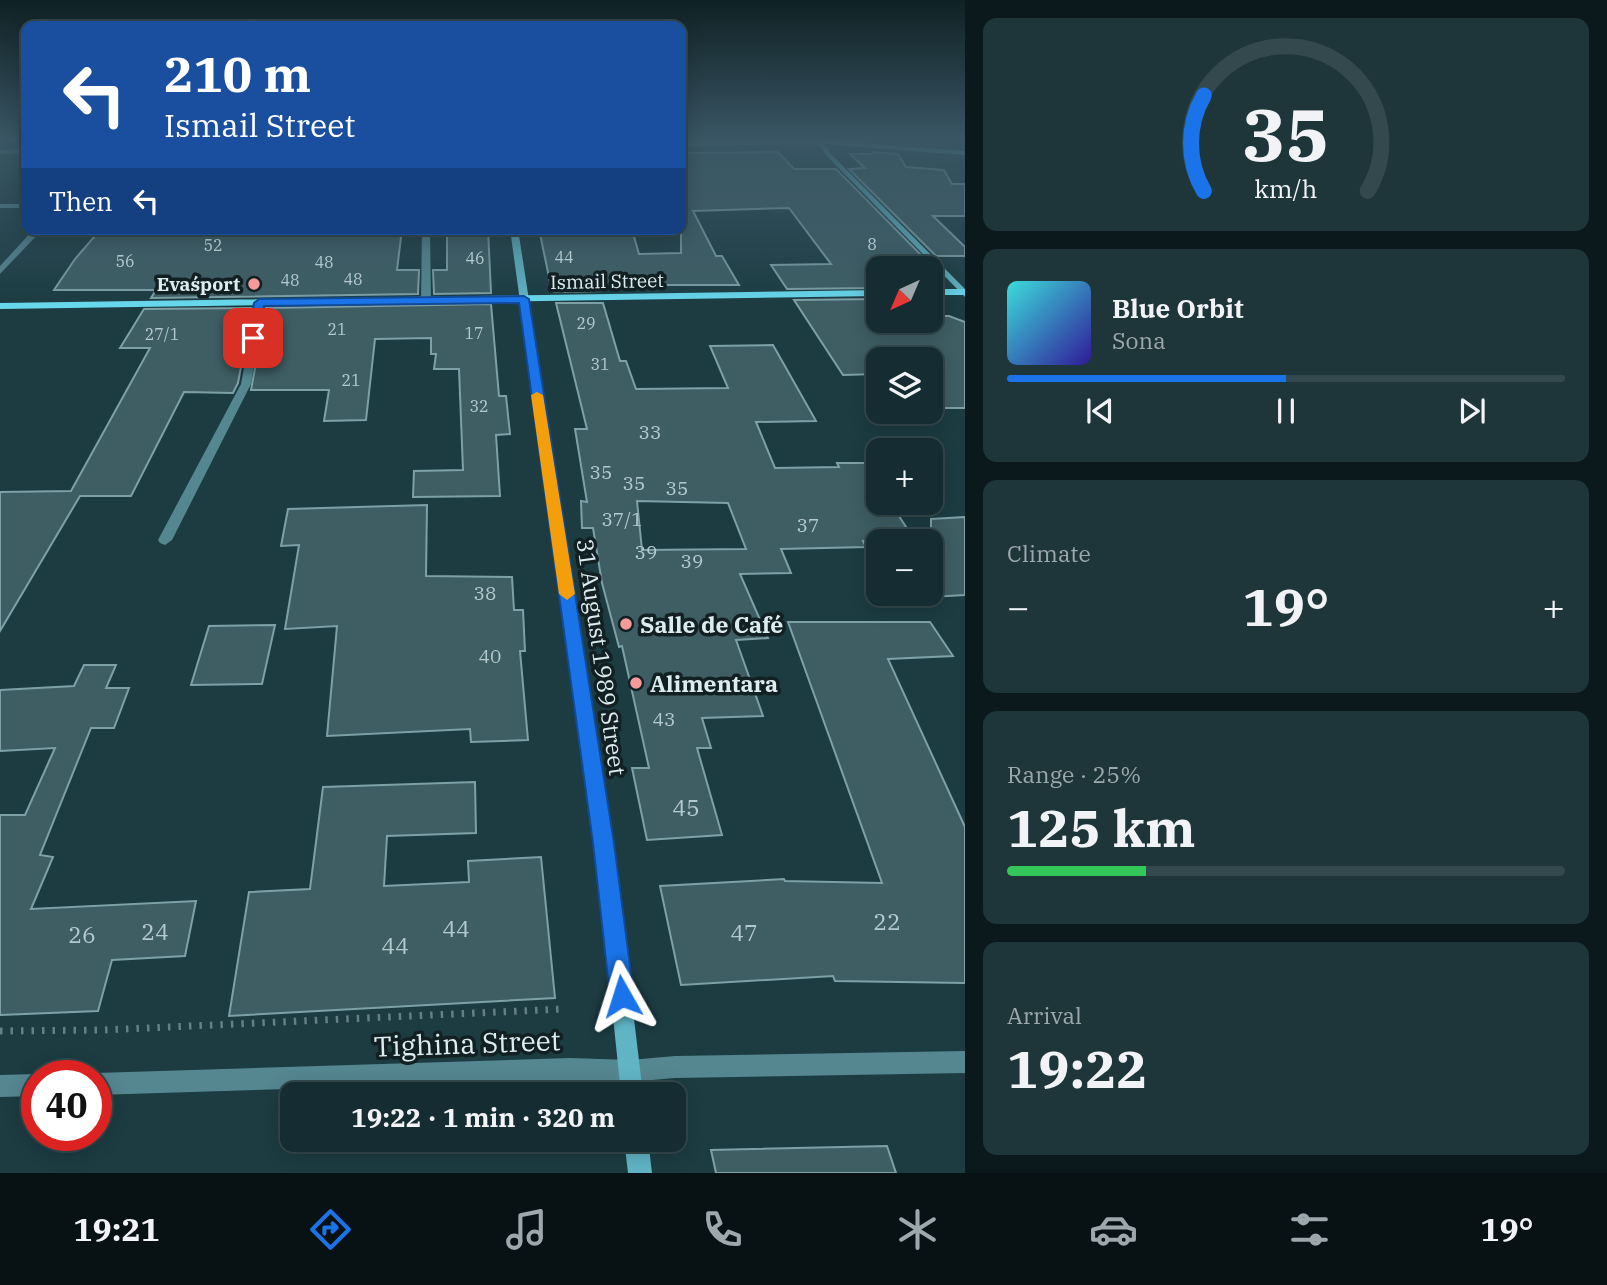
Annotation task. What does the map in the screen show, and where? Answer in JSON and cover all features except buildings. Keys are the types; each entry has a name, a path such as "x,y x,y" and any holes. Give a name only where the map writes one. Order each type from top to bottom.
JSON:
{"main road":[{"path":"943,292 964,293"},
{"name":"Ismail Street","path":"0,306 866,293"}],"street":[{"path":"869,195 964,293"},
{"path":"0,206 21,206"},
{"path":"0,271 33,235"},
{"path":"426,235 426,301"},
{"name":"31 August 1989 Street","path":"515,235 604,843 631,1082"},
{"path":"165,540 246,384 259,303"},
{"name":"Tighina Street","path":"112,1083 570,1069 630,1071 676,1067 965,1062"},
{"path":"0,1086 21,1086"},
{"path":"638,1152 640,1173"}],"path":[{"path":"0,1031 103,1030 564,1009"}],"slow traffic":[{"path":"537,395 567,594"}],"place":[{"name":"Evaśport","path":"254,284"},
{"name":"Salle de Café","path":"626,624"},
{"name":"Alimentara","path":"636,683"}],"route":[{"path":"253,338 259,303 524,299 604,843 622,996"}]}
